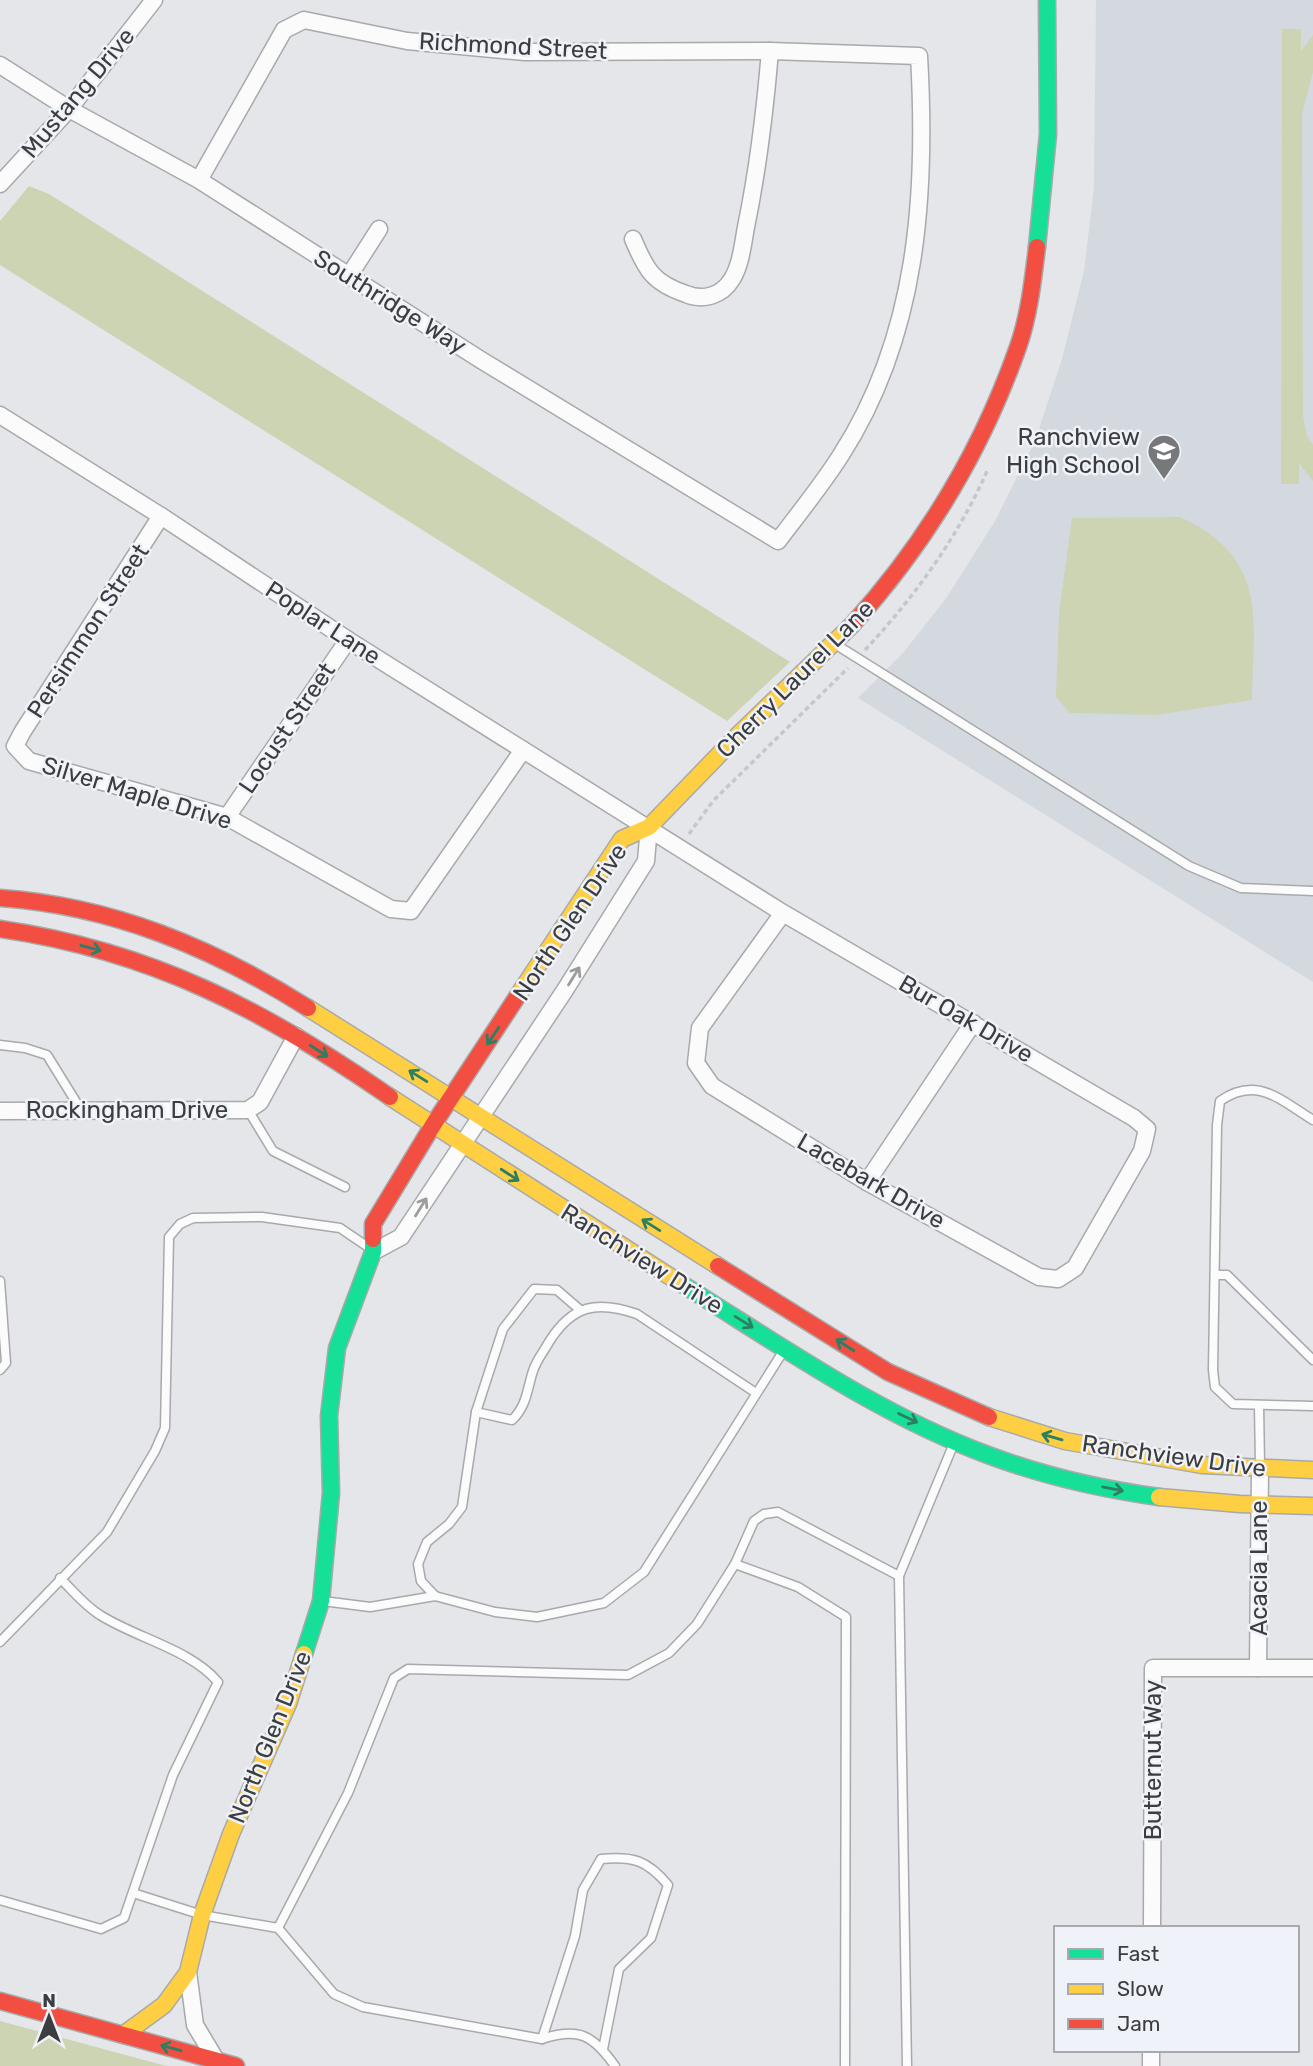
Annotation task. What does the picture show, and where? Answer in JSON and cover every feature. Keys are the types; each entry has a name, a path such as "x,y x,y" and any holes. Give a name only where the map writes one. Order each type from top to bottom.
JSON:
{"street":[{"name":"Mustang Drive","path":"0,184 69,109 154,0"},
{"name":"Cherry Laurel Lane","path":"649,827 737,736 835,644 887,586 935,519 981,439 1020,345 1032,286 1044,197 1048,134 1047,0"},
{"name":"Richmond Street","path":"199,180 284,30 304,20 407,41 526,52 770,51 919,56 923,179 916,243 903,310 881,376 842,454 778,541"},
{"path":"633,239 646,269 664,287 697,299 718,294 732,279 741,252 761,154 770,51"},
{"name":"Southridge Way","path":"0,65 69,109 199,180 349,276 778,541"},
{"path":"349,276 379,229"},
{"name":"Poplar Lane","path":"0,415 162,516 348,640 680,847"},
{"name":"Persimmon Street","path":"15,746 162,516"},
{"name":"Locust Street","path":"227,817 348,640"},
{"name":"Silver Maple Drive","path":"15,746 29,761 227,817 391,909 411,911 523,750"},
{"name":"North Glen Drive","path":"123,2035 164,2005 187,1972 202,1915 230,1834 288,1704 321,1601 331,1493 329,1416 337,1349 373,1252 373,1224 451,1097 622,839 649,827 646,861 481,1117 401,1237 373,1252"},
{"name":"Bur Oak Drive","path":"680,847 783,913 1134,1118 1147,1129 1142,1151 1075,1268 1058,1279"},
{"name":"Ranchview Drive","path":"0,898 70,906 132,922 211,952 265,981 888,1372 1000,1422 1065,1441 1132,1455 1260,1469 1313,1470"},
{"path":"62,941 70,906"},
{"name":"Lacebark Drive","path":"783,913 700,1028 696,1063 712,1086 867,1182 1039,1277 1058,1279"},
{"name":"Ranchview Drive","path":"0,929 62,941 173,975 259,1014 785,1348 866,1397 955,1441 1023,1468 1083,1483 1176,1499 1259,1506 1313,1506"},
{"path":"867,1182 973,1023"},
{"name":"Rockingham Drive","path":"0,1111 247,1110 260,1102 296,1036"},
{"name":"Acacia Lane","path":"1258,1668 1260,1469"},
{"name":"Butternut Way","path":"1152,1926 1153,1668 1313,1668"},
{"name":"North Glen Drive","path":"187,1972 195,2025 216,2060"},
{"path":"0,2001 236,2066"}],"lane":[{"path":"835,644 1189,866 1241,888 1313,891"},
{"path":"0,1045 47,1055 82,1111"},
{"path":"1313,1120 1273,1095 1255,1088 1234,1091 1220,1101 1215,1275 1215,1388 1233,1404 1313,1406"},
{"path":"247,1110 273,1152 345,1187"},
{"path":"0,1642 107,1532 166,1428 169,1237 180,1224 193,1218 262,1217 328,1226 340,1228 363,1240 373,1252"},
{"path":"1215,1275 1227,1275 1313,1360"},
{"path":"0,1281 6,1363 0,1370"},
{"path":"435,1596 421,1581 418,1564 428,1542 449,1524 462,1507 476,1412 503,1329 534,1289 557,1290 579,1309"},
{"path":"476,1412 512,1420 523,1410 534,1368 558,1328 579,1309 618,1307 637,1314 756,1394"},
{"path":"321,1601 370,1607 435,1596 495,1612 537,1617 604,1603 644,1572 785,1348"},
{"path":"1259,1405 1260,1469"},
{"path":"906,2066 899,1576 955,1441"},
{"path":"278,1928 348,1793 394,1678 408,1669 628,1675 668,1653 697,1624 735,1564 754,1521 764,1514 778,1512 899,1576"},
{"path":"735,1564 798,1587 846,1617 845,2066"},
{"path":"0,1900 101,1928 124,1918 173,1775 218,1682 209,1672 97,1614 60,1578"},
{"path":"542,2039 575,1936 583,1889 601,1859 618,1857 651,1865 668,1885 651,1938 619,1969 603,2049"},
{"path":"133,1893 202,1915 278,1928 334,1994 363,2007 542,2039 565,2031 592,2039 615,2066"}],"path":[{"path":"680,847 713,802 858,658 916,592 949,544 990,464"}],"shaded area":[{"name":"Ranchview High School","path":"1096,0 1313,0 1313,982 858,698 903,653 947,597 995,521 1035,441 1062,359 1084,271 1094,187"}],"green space":[{"path":"1282,29 1301,29 1301,51 1313,35 1313,72 1302,114 1303,415 1307,436 1313,445 1313,481 1299,463 1299,484 1281,484"},
{"path":"29,186 49,194 790,662 727,721 0,265 0,221"},
{"path":"1180,517 1208,533 1229,551 1242,571 1250,593 1253,617 1252,700 1156,715 1070,713 1056,697 1059,613 1072,518"},
{"path":"0,2021 144,2060 167,2066 0,2066"}],"traffic: fast":[{"path":"1037,247 1048,134 1047,0"},
{"path":"304,1654 321,1601 331,1493 329,1416 337,1348 373,1252 373,1239"},
{"path":"677,1281 828,1376 947,1438 1009,1463 1051,1475 1094,1486 1159,1497"}],"traffic: slow":[{"path":"517,997 622,839 649,827 737,736 852,625"},
{"path":"308,1008 718,1266"},
{"path":"390,1097 677,1281"},
{"path":"989,1417 1065,1441 1202,1465 1313,1470"},
{"path":"1159,1497 1240,1504 1313,1506"},
{"path":"123,2035 164,2005 188,1972 202,1915 231,1834 288,1704 304,1654"}],"traffic: jam":[{"path":"852,625 904,562 969,459 1004,385 1022,335 1037,247"},
{"path":"0,898 82,910 161,933 236,967 308,1008"},
{"path":"0,929 108,952 206,989 298,1038 390,1097"},
{"path":"373,1239 373,1224 433,1125 517,997"},
{"path":"718,1266 888,1372 989,1417"},
{"path":"0,2001 236,2066"}],"place":[{"name":"Ranchview High School","path":"1164,481"}]}
